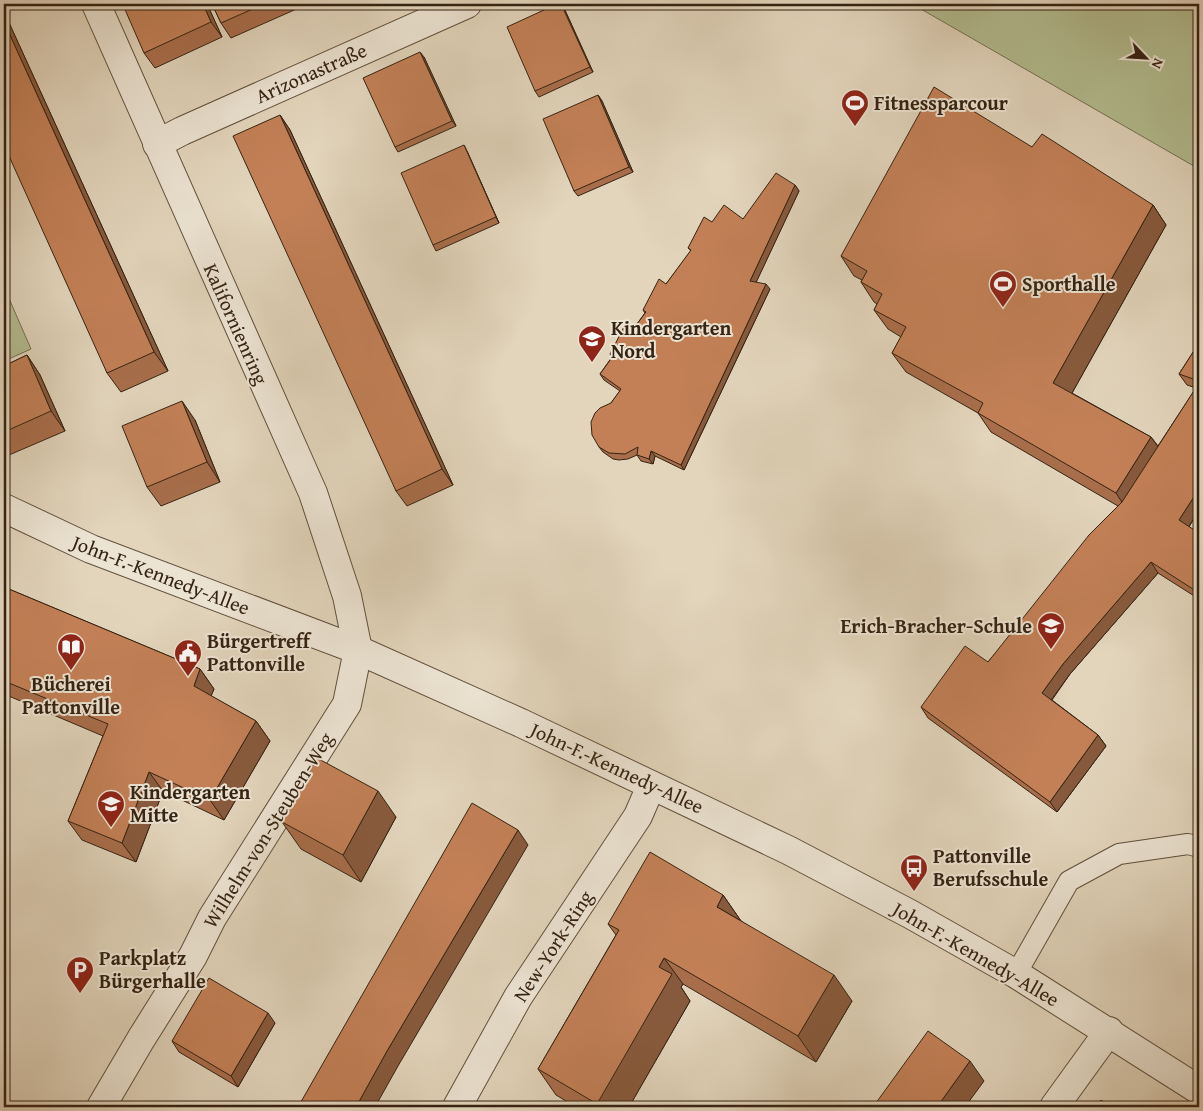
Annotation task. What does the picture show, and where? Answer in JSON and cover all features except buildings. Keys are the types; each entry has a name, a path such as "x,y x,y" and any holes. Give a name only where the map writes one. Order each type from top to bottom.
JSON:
{"street":[{"name":"Kalifornienring","path":"96,4 313,493 347,596 358,650"},
{"name":"Arizonastraße","path":"157,144 182,131 467,4"},
{"name":"John-F.-Kennedy-Allee","path":"4,508 91,549 358,650 522,723 788,850 910,914 1016,974 1109,1031 1199,1090"},
{"name":"Wilhelm-von-Steuben-Weg","path":"101,1107 193,956 212,918 347,704 358,650"},
{"name":"New-York-Ring","path":"457,1107 518,997 638,816 651,786"},
{"path":"1054,1107 1109,1031"}],"lane":[{"path":"1016,974 1069,881 1119,854 1188,844 1199,848"}],"green space":[{"path":"1199,4 1199,169 914,5"},
{"path":"4,287 31,349 4,361"}],"place":[{"name":"Fitnessparcour","path":"855,127"},
{"name":"Sporthalle","path":"1003,308"},
{"name":"Kindergarten Nord","path":"592,363"},
{"name":"Erich-Bracher-Schule","path":"1051,650"},
{"name":"Bücherei Pattonville","path":"71,671"},
{"name":"Bürgertreff Pattonville","path":"188,677"},
{"name":"Kindergarten Mitte","path":"111,828"},
{"name":"Pattonville Berufsschule","path":"914,892"},
{"name":"Parkplatz Bürgerhalle","path":"80,994"}]}
